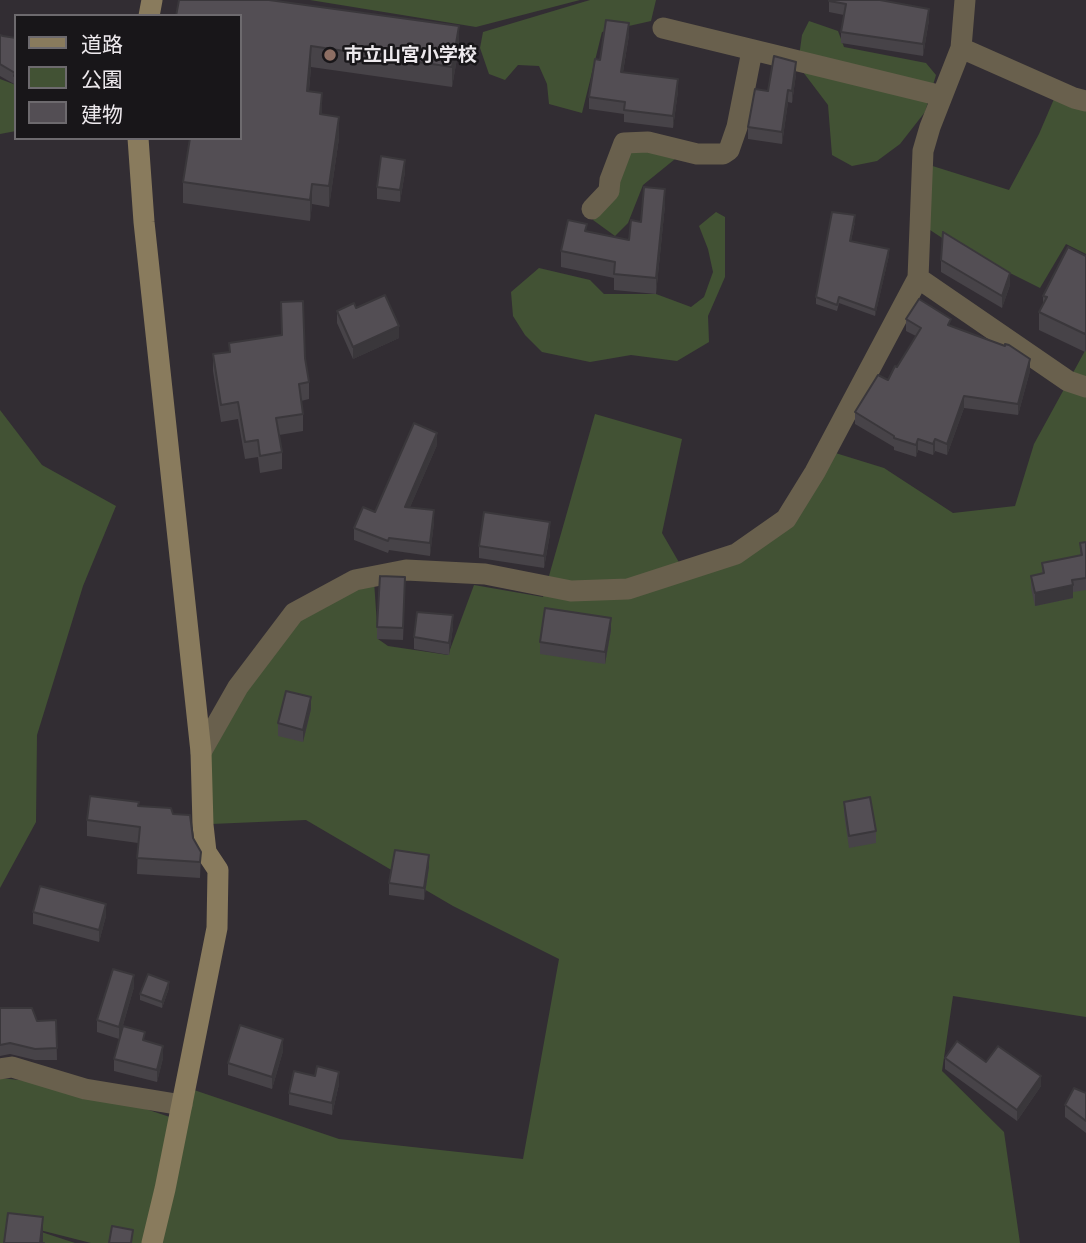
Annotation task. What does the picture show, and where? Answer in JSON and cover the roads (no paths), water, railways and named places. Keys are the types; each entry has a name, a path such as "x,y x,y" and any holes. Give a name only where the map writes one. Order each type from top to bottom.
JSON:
{"street":[{"path":"201,752 238,687 294,613 355,580 406,570 485,574 571,591 628,589 736,554 786,519 815,472 918,278 923,151 961,48 965,0"},
{"path":"663,28 942,96"},
{"path":"961,48 1086,101"},
{"path":"592,209 609,191 610,180 624,143 648,142 698,154 723,155 729,150 737,127 752,51"},
{"path":"138,140 144,222 201,752 206,852 218,870 217,929 152,1243"},
{"path":"918,278 1069,382 1086,387"},
{"path":"0,1069 12,1067 85,1089 182,1105"}],"place":[{"name":"市立山宮小学校","path":"330,55"}]}
